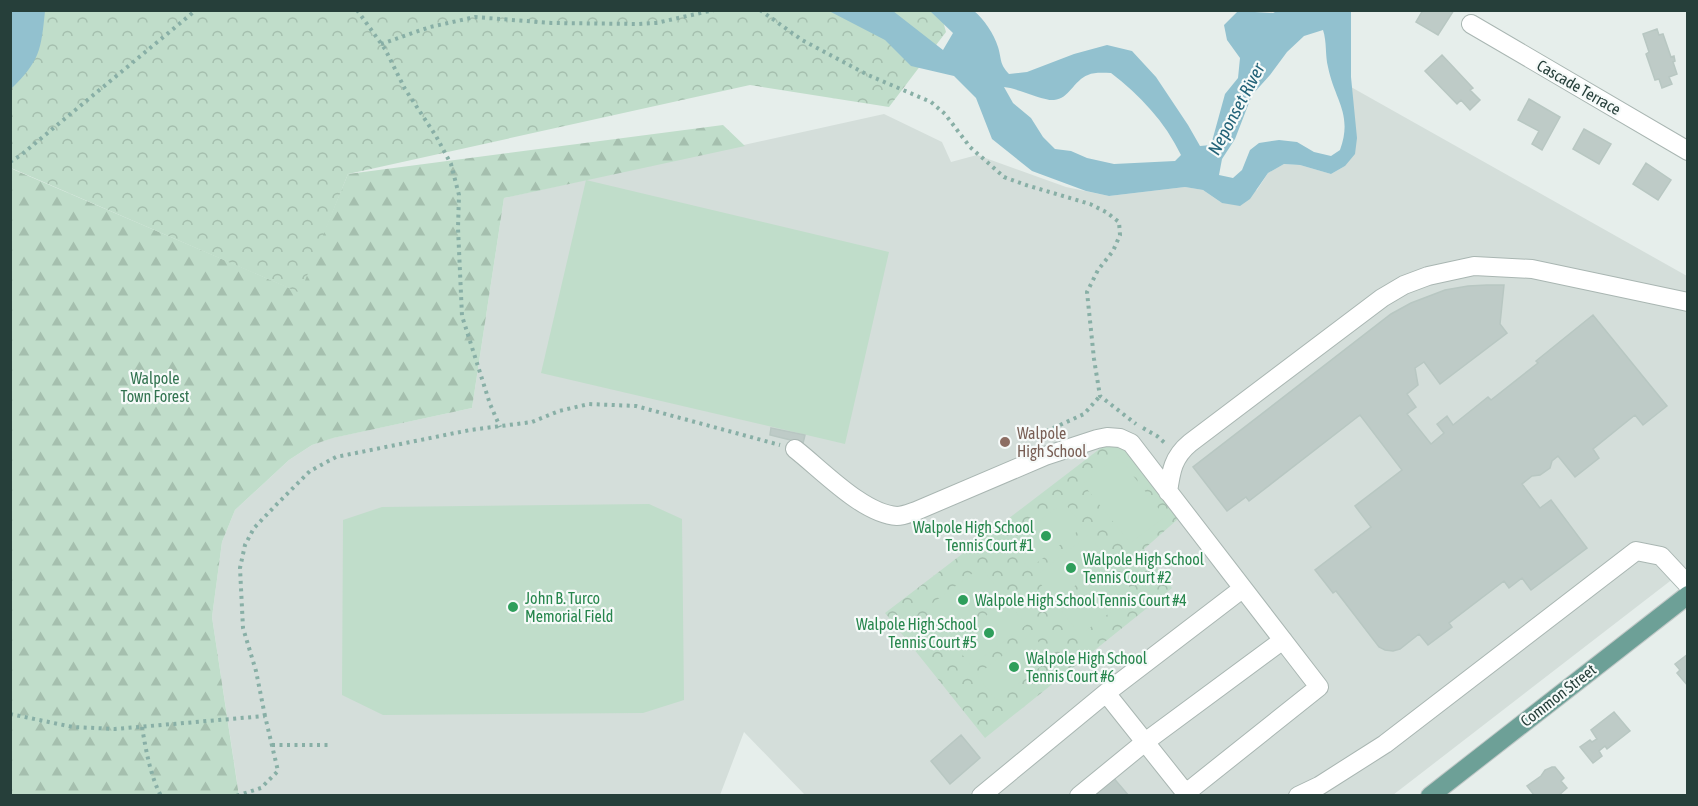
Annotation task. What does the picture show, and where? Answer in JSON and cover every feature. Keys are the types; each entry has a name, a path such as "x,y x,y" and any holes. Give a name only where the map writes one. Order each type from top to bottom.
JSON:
{"main road":[{"name":"Common Street","path":"1430,795 1687,594"}],"street":[{"name":"Cascade Terrace","path":"1471,24 1688,151"},
{"path":"1168,492 1178,454 1190,443 1382,298 1404,285 1428,276 1474,266 1532,268 1688,302"},
{"path":"795,450 851,496 878,511 898,516 916,512 1045,456 1097,439 1120,438 1131,443 1319,687 1187,794 1106,693"},
{"path":"1298,795 1319,786 1384,744 1636,551 1661,556 1687,594"},
{"path":"981,795 1106,693 1242,589"},
{"path":"1080,795 1146,742 1283,640"}],"path":[{"path":"10,162 196,10"},
{"path":"357,10 381,44 405,89 444,150 453,171 459,195 458,228 462,315 490,404 500,426"},
{"path":"381,44 430,27 475,17 551,23 639,24 656,23 714,10"},
{"path":"760,10 802,40 868,75 931,102 945,114 970,147 1004,177 1090,204 1119,222 1120,235 1113,251 1098,270 1087,292 1100,396 1138,425 1157,436 1178,454"},
{"path":"1029,463 1033,444 1038,435 1084,414 1100,396"},
{"path":"236,795 261,788 278,771 256,671 243,628 240,568 245,545 254,528 310,471 336,457 470,430 532,422 559,411 589,404 636,406 795,450"},
{"path":"10,714 73,726 115,729 265,716"},
{"path":"142,727 156,787 161,795"},
{"path":"272,745 329,745"}],"shaded area":[{"name":"Walpole High School","path":"1351,87 1687,276 1687,568 1393,795 805,795 744,732 720,795 239,795 212,617 222,542 235,510 289,460 312,445 332,438 472,408 504,198 884,114 942,142 951,162 977,155 1066,187 1109,196 1185,187 1203,190 1222,203 1257,190 1268,173 1284,164 1300,165 1331,174 1345,166"}],"green space":[{"path":"940,10 946,32 889,107 750,85 348,174 300,293 11,168 11,11"},
{"name":"Walpole Town Forest","path":"723,125 745,146 504,198 472,408 333,438 312,445 289,460 235,510 222,542 212,617 239,796 11,795 10,168 299,292 348,174"},
{"path":"586,180 889,252 845,444 541,373"},
{"path":"1110,441 1119,441 1178,519 1144,549 1172,588 985,738 885,613"},
{"path":"1118,456 1165,517 1130,543 1083,484"},
{"name":"Walpole High School Tennis Court #1","path":"1064,502 1083,527 1029,569 1010,544"},
{"name":"John B. Turco Memorial Field","path":"649,504 682,519 684,700 643,713 383,715 342,695 343,520 382,507"},
{"name":"Walpole High School Tennis Court #2","path":"1089,535 1108,560 1054,602 1035,576"},
{"name":"Walpole High School Tennis Court #4","path":"981,567 1000,592 946,634 926,608"},
{"path":"1115,568 1135,594 1080,635 1061,610"},
{"name":"Walpole High School Tennis Court #5","path":"1007,600 1026,625 971,666 952,641"},
{"name":"Walpole High School Tennis Court #6","path":"1032,633 1051,659 996,700 977,675"}],"water":[{"path":"11,10 45,11 37,54 28,70 11,89"},
{"name":"Neponset River","path":"829,11 893,11 943,50 953,33 930,11 974,11 991,32 1002,64 1009,74 1027,72 1074,54 1107,45 1132,51 1156,77 1200,146 1211,145 1225,94 1238,78 1240,58 1227,40 1224,25 1238,11 1273,13 1277,11 1351,11 1351,77 1357,138 1355,154 1345,166 1331,174 1300,165 1284,164 1268,173 1250,199 1240,206 1222,203 1203,190 1185,187 1109,196 1086,191 1032,171 992,139 976,98 954,76 911,66 885,40","holes":["1323,30 1328,67 1344,117 1344,137 1340,150 1331,156 1314,152 1297,142 1279,140 1259,143 1250,150 1242,170 1233,178 1219,175 1222,159 1235,139 1252,95 1287,52 1304,36","1096,73 1111,73 1132,90 1159,120 1181,155 1175,161 1114,164 1087,158 1071,151 1055,149 1043,137 1031,118 1013,103 1004,87 1054,100 1068,93 1083,77"]}],"building":[{"path":"1423,10 1454,10 1438,35 1416,22"},
{"path":"1657,29 1659,35 1663,34 1671,57 1674,56 1675,61 1673,62 1677,74 1669,77 1672,84 1662,88 1659,79 1655,80 1646,54 1649,52 1643,34"},
{"path":"1442,55 1473,88 1470,90 1480,100 1470,110 1461,100 1457,104 1425,71"},
{"path":"1529,99 1560,117 1542,150 1532,144 1539,131 1518,120"},
{"path":"1584,129 1611,144 1599,164 1573,149"},
{"path":"1646,163 1671,180 1658,200 1633,184"},
{"path":"1504,285 1500,324 1507,333 1440,384 1424,362 1415,368 1418,385 1407,394 1416,407 1407,414 1431,444 1444,433 1437,424 1447,416 1453,425 1488,397 1491,400 1593,315 1667,406 1643,425 1635,415 1593,449 1599,458 1575,477 1558,456 1552,461 1550,468 1540,475 1532,476 1522,484 1540,508 1551,500 1587,548 1531,590 1522,578 1509,588 1504,581 1449,623 1452,627 1428,645 1419,634 1400,649 1385,650 1379,647 1336,591 1333,593 1315,570 1371,527 1355,506 1402,470 1360,415 1249,501 1246,497 1227,511 1193,467 1391,314 1411,303 1445,290"},
{"path":"771,428 805,435 803,443 770,435"},
{"path":"1688,654 1688,686 1677,673 1680,670 1675,664"},
{"path":"1614,712 1630,731 1607,749 1605,746 1599,751 1602,756 1593,763 1580,747 1590,740 1592,742 1597,739 1591,730"},
{"path":"961,735 980,758 950,784 931,761"},
{"path":"1555,767 1564,778 1561,781 1567,788 1558,796 1533,796 1527,786 1541,776 1545,770"},
{"path":"1111,775 1129,796 1087,796"}],"place":[{"name":"Walpole High School","path":"1005,442"},
{"name":"Walpole High School Tennis Court #1","path":"1046,536"},
{"name":"Walpole High School Tennis Court #2","path":"1071,568"},
{"name":"Walpole High School Tennis Court #4","path":"963,600"},
{"name":"John B. Turco Memorial Field","path":"513,607"},
{"name":"Walpole High School Tennis Court #5","path":"989,633"},
{"name":"Walpole High School Tennis Court #6","path":"1014,667"}]}
